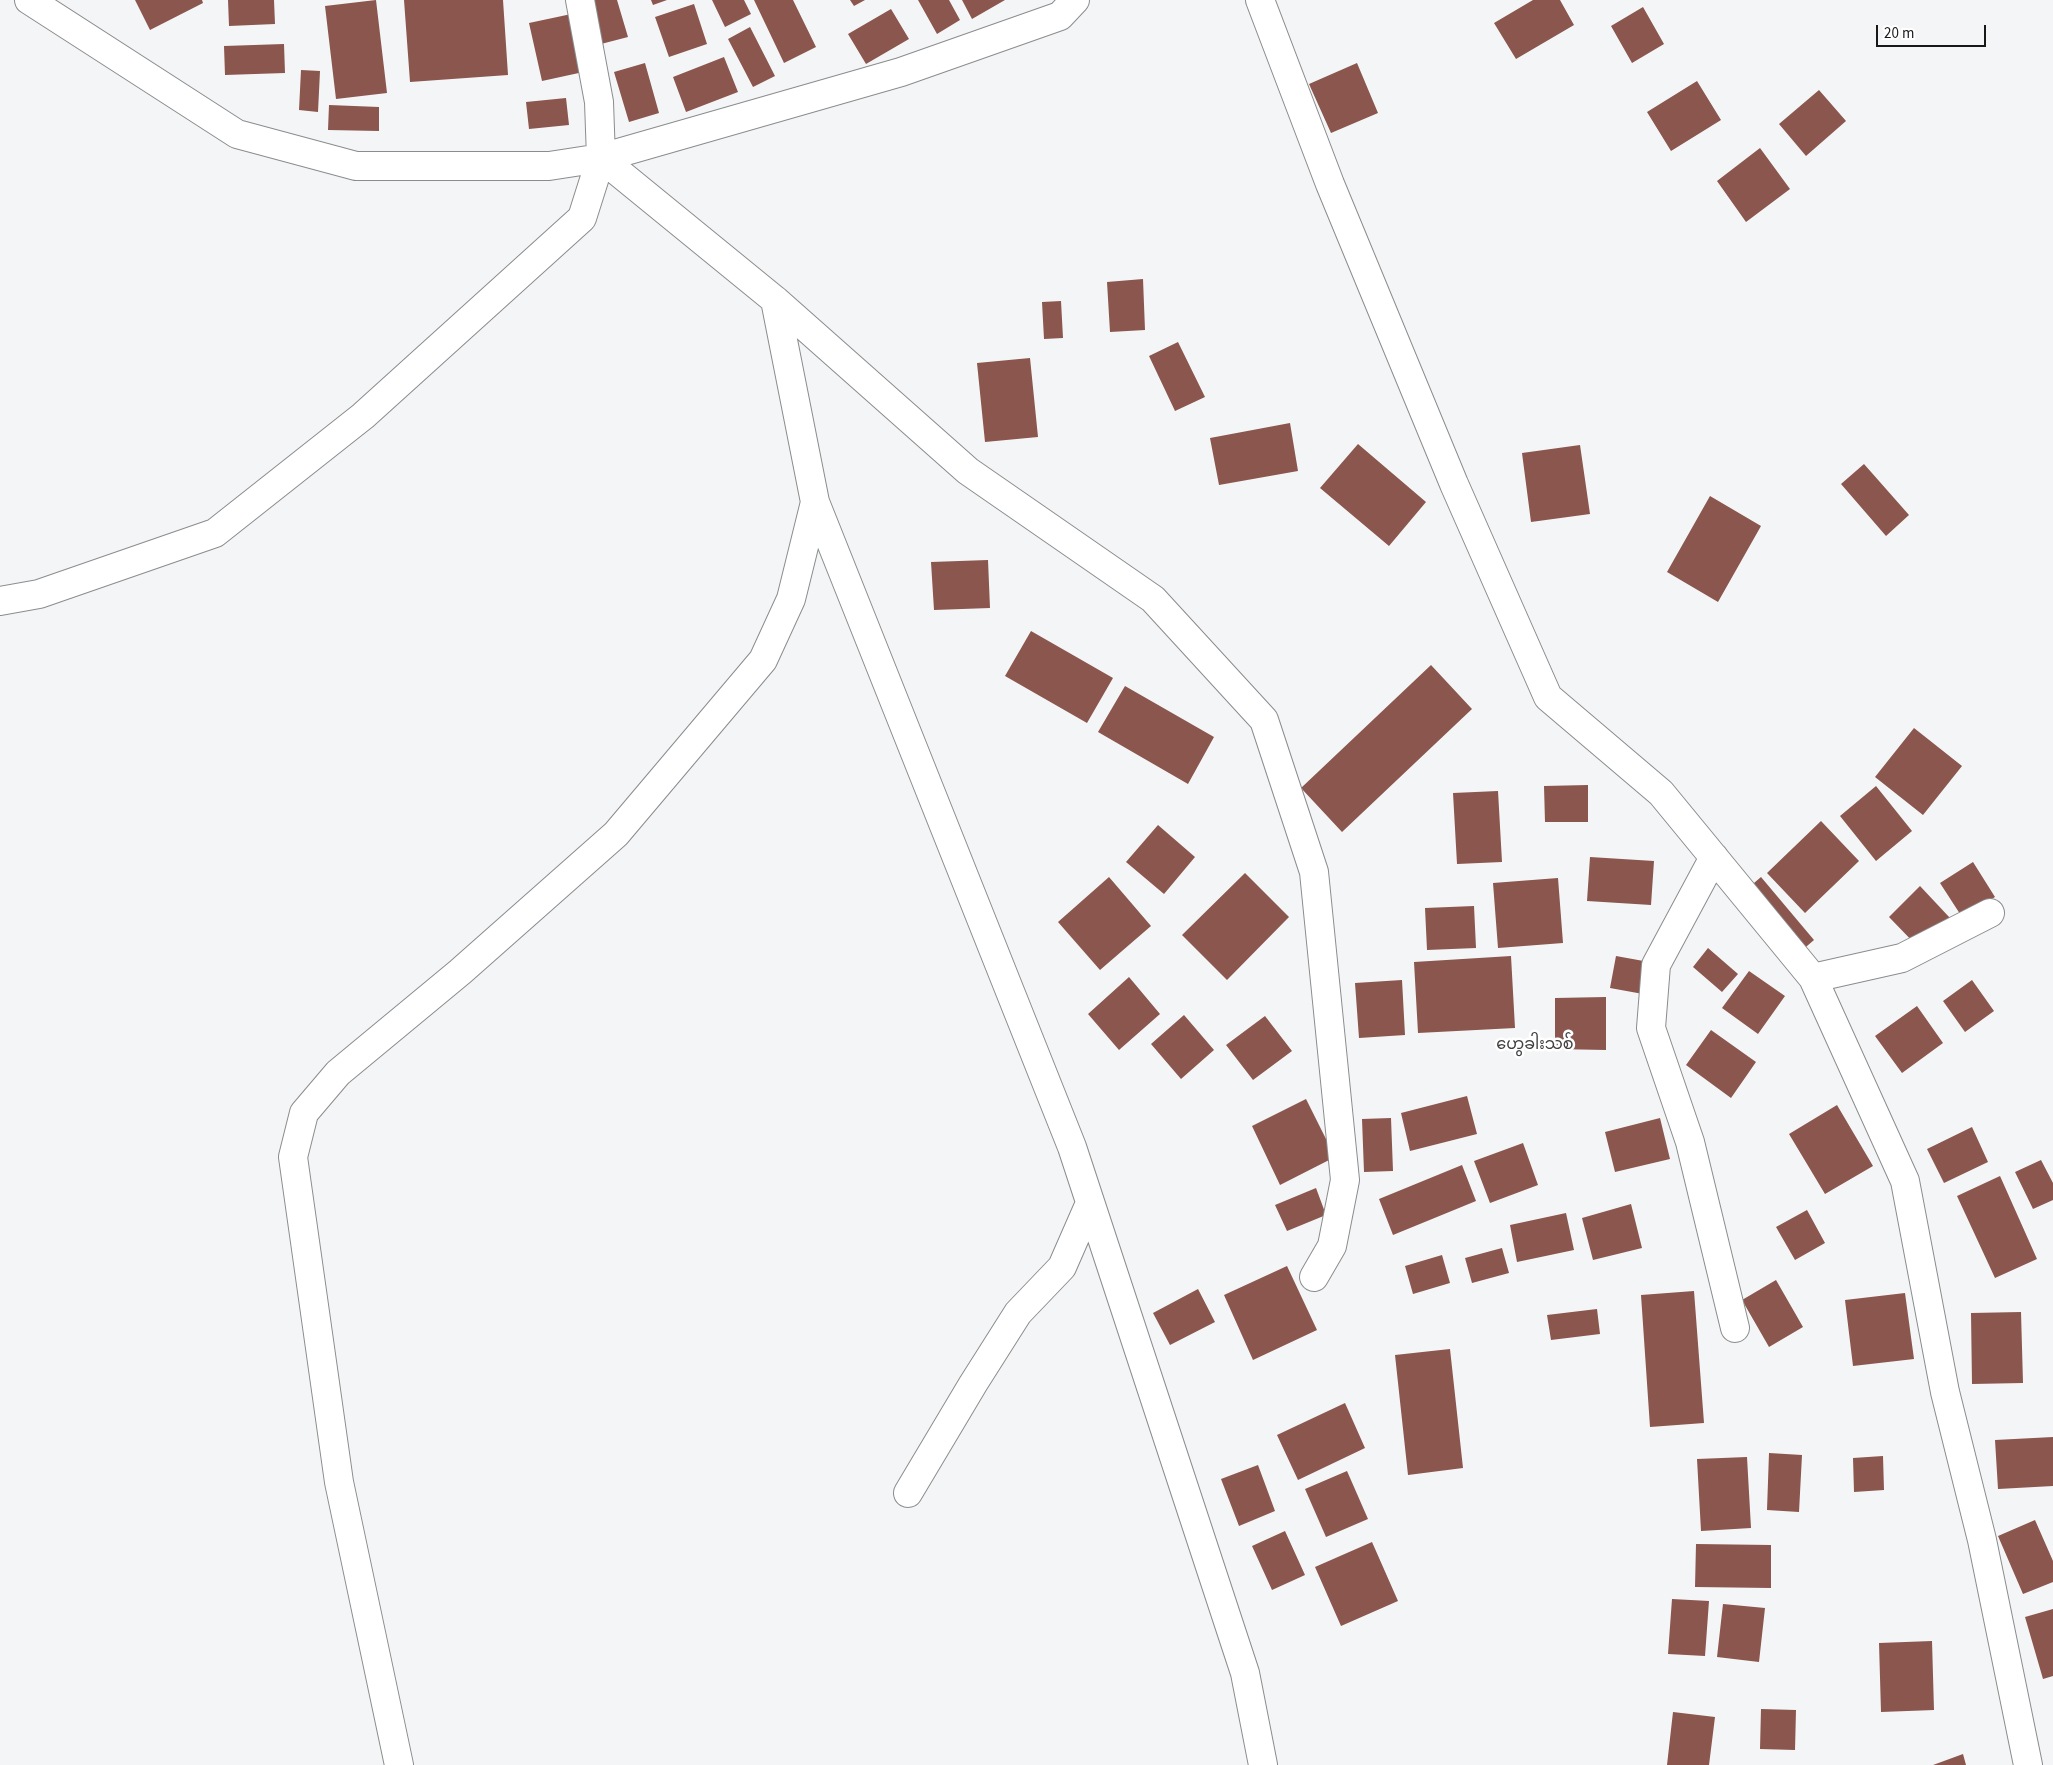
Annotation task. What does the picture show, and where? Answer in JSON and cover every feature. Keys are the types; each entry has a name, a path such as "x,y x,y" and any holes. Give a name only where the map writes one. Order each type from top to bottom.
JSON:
{"street":[{"path":"28,0 237,134 356,166 549,166 601,158 901,72 1060,16 1074,0"},
{"path":"0,601 39,594 215,533 363,416 582,218 601,158 599,102 580,0"},
{"path":"1260,0 1338,202 1454,484 1548,697 1661,793 1813,978 1905,1181 1945,1392 1982,1540 2028,1765"},
{"path":"601,158 775,300 968,471 1153,599 1264,720 1314,872 1345,1180 1332,1246 1314,1276"},
{"path":"775,300 816,502 1072,1147 1245,1673 1263,1765"},
{"path":"399,1765 338,1472 293,1157 304,1113 338,1073 460,972 616,834 763,660 791,599 816,502"},
{"path":"1714,856 1656,965 1651,1028 1690,1142 1736,1328"},
{"path":"1813,978 1902,958 1990,912"},
{"path":"908,1494 973,1384 1018,1313 1062,1267 1090,1203"}],"building":[{"path":"135,0 202,0 203,3 150,30"},
{"path":"228,0 274,0 275,24 229,26"},
{"path":"376,0 387,93 336,99 325,6"},
{"path":"404,0 503,0 508,75 410,82"},
{"path":"588,0 617,0 628,37 601,44"},
{"path":"651,0 667,0 653,5"},
{"path":"712,0 744,0 751,14 725,27"},
{"path":"754,0 793,0 816,47 784,63"},
{"path":"850,0 865,0 854,6"},
{"path":"918,0 949,0 960,20 937,34"},
{"path":"962,0 1005,0 972,19"},
{"path":"1533,0 1560,0 1574,25 1516,59 1494,23"},
{"path":"694,4 707,44 669,57 655,17"},
{"path":"1643,7 1664,44 1632,63 1611,26"},
{"path":"891,9 909,39 866,64 848,34"},
{"path":"576,13 588,71 542,81 529,23"},
{"path":"750,27 775,76 753,87 728,39"},
{"path":"284,44 285,73 225,75 224,46"},
{"path":"724,57 738,92 686,112 673,77"},
{"path":"645,63 659,113 629,122 614,72"},
{"path":"1357,63 1378,113 1331,133 1309,84"},
{"path":"301,70 320,71 318,112 299,110"},
{"path":"1697,81 1721,120 1671,151 1647,112"},
{"path":"1819,90 1846,121 1806,156 1779,124"},
{"path":"566,98 569,125 529,129 526,102"},
{"path":"329,105 379,107 379,131 328,130"},
{"path":"1760,148 1790,189 1746,222 1717,181"},
{"path":"1143,279 1145,330 1110,332 1107,282"},
{"path":"1061,301 1063,338 1044,339 1042,302"},
{"path":"1178,342 1205,397 1175,411 1149,356"},
{"path":"1030,358 1038,437 985,442 977,363"},
{"path":"1290,423 1298,471 1219,485 1210,438"},
{"path":"1358,444 1426,502 1389,546 1320,488"},
{"path":"1580,445 1590,514 1531,522 1522,453"},
{"path":"1864,464 1909,515 1886,536 1841,484"},
{"path":"1710,496 1761,526 1718,602 1667,572"},
{"path":"988,560 990,608 934,610 931,562"},
{"path":"1031,631 1113,678 1087,723 1005,676"},
{"path":"1431,665 1472,709 1342,832 1301,788"},
{"path":"1125,686 1214,737 1188,784 1098,732"},
{"path":"1914,728 1962,766 1923,815 1875,777"},
{"path":"1588,785 1588,822 1545,822 1544,786"},
{"path":"1876,786 1912,831 1876,861 1840,816"},
{"path":"1498,791 1502,862 1457,864 1453,793"},
{"path":"1821,821 1859,861 1805,913 1767,873"},
{"path":"1158,825 1195,857 1164,894 1126,862"},
{"path":"1590,857 1654,861 1651,905 1587,901"},
{"path":"1973,862 1995,897 1962,917 1940,883"},
{"path":"1245,873 1289,917 1227,980 1182,935"},
{"path":"1109,877 1151,926 1100,970 1058,922"},
{"path":"1761,877 1814,940 1800,952 1747,889"},
{"path":"1558,878 1563,943 1498,948 1493,883"},
{"path":"1920,886 1950,918 1919,948 1889,917"},
{"path":"1474,906 1476,948 1427,950 1425,908"},
{"path":"1708,948 1738,974 1722,992 1693,967"},
{"path":"1511,956 1515,1028 1418,1033 1414,962"},
{"path":"1616,956 1649,962 1643,994 1610,988"},
{"path":"1749,971 1785,996 1758,1034 1722,1008"},
{"path":"1129,977 1160,1014 1119,1050 1088,1014"},
{"path":"1402,980 1405,1035 1359,1038 1355,983"},
{"path":"1972,980 1994,1011 1965,1032 1943,1001"},
{"path":"1606,997 1606,1050 1555,1049 1555,998"},
{"path":"1917,1006 1943,1043 1902,1073 1875,1036"},
{"path":"1184,1015 1214,1050 1181,1079 1151,1044"},
{"path":"1265,1016 1292,1051 1253,1080 1226,1045"},
{"path":"1711,1030 1756,1062 1731,1098 1686,1065"},
{"path":"1467,1096 1477,1134 1410,1151 1401,1113"},
{"path":"1306,1099 1335,1157 1280,1185 1252,1126"},
{"path":"1837,1105 1873,1166 1825,1194 1789,1134"},
{"path":"1391,1118 1393,1171 1364,1172 1362,1119"},
{"path":"1660,1118 1670,1159 1615,1172 1605,1132"},
{"path":"1972,1127 1988,1162 1944,1183 1927,1149"},
{"path":"1523,1143 1538,1185 1490,1203 1474,1161"},
{"path":"2041,1160 2053,1183 2053,1200 2033,1209 2015,1172"},
{"path":"1462,1165 1476,1201 1393,1235 1379,1199"},
{"path":"2000,1176 2037,1259 1995,1278 1957,1196"},
{"path":"1316,1188 1326,1215 1287,1231 1275,1205"},
{"path":"1631,1204 1642,1248 1593,1260 1582,1218"},
{"path":"1807,1210 1825,1243 1795,1260 1776,1227"},
{"path":"1566,1213 1574,1250 1517,1262 1510,1225"},
{"path":"1502,1248 1509,1273 1472,1283 1465,1258"},
{"path":"1442,1255 1450,1283 1413,1294 1405,1266"},
{"path":"1287,1266 1317,1330 1253,1360 1224,1295"},
{"path":"1776,1280 1803,1327 1769,1347 1742,1300"},
{"path":"1198,1289 1215,1322 1170,1345 1153,1313"},
{"path":"1694,1291 1704,1423 1650,1427 1641,1295"},
{"path":"1905,1293 1914,1359 1853,1366 1845,1300"},
{"path":"1597,1309 1600,1334 1551,1340 1547,1315"},
{"path":"2021,1312 2023,1383 1972,1384 1971,1313"},
{"path":"1450,1349 1463,1468 1408,1475 1395,1355"},
{"path":"1345,1403 1365,1448 1298,1480 1277,1435"},
{"path":"2053,1437 2053,1486 1998,1489 1995,1440"},
{"path":"1769,1453 1802,1455 1799,1512 1767,1510"},
{"path":"1883,1456 1884,1490 1854,1492 1853,1458"},
{"path":"1747,1457 1751,1528 1701,1531 1697,1459"},
{"path":"1258,1465 1275,1511 1239,1526 1221,1479"},
{"path":"1347,1471 1368,1519 1326,1537 1305,1489"},
{"path":"2035,1520 2053,1561 2053,1582 2023,1594 1998,1536"},
{"path":"1285,1531 1305,1575 1272,1590 1252,1546"},
{"path":"1372,1542 1398,1601 1341,1626 1315,1567"},
{"path":"1696,1544 1771,1545 1771,1588 1695,1587"},
{"path":"1672,1599 1709,1601 1705,1656 1668,1654"},
{"path":"1723,1604 1765,1608 1759,1662 1717,1657"},
{"path":"2053,1609 2053,1676 2043,1679 2025,1617"},
{"path":"1932,1641 1934,1710 1881,1712 1879,1643"},
{"path":"1761,1709 1796,1710 1795,1750 1760,1749"},
{"path":"1673,1712 1715,1717 1709,1765 1667,1765"},
{"path":"1963,1754 1966,1765 1933,1765"}],"district":[{"name":"ဟွေခါးသစ်","path":"1535,1045"}]}
